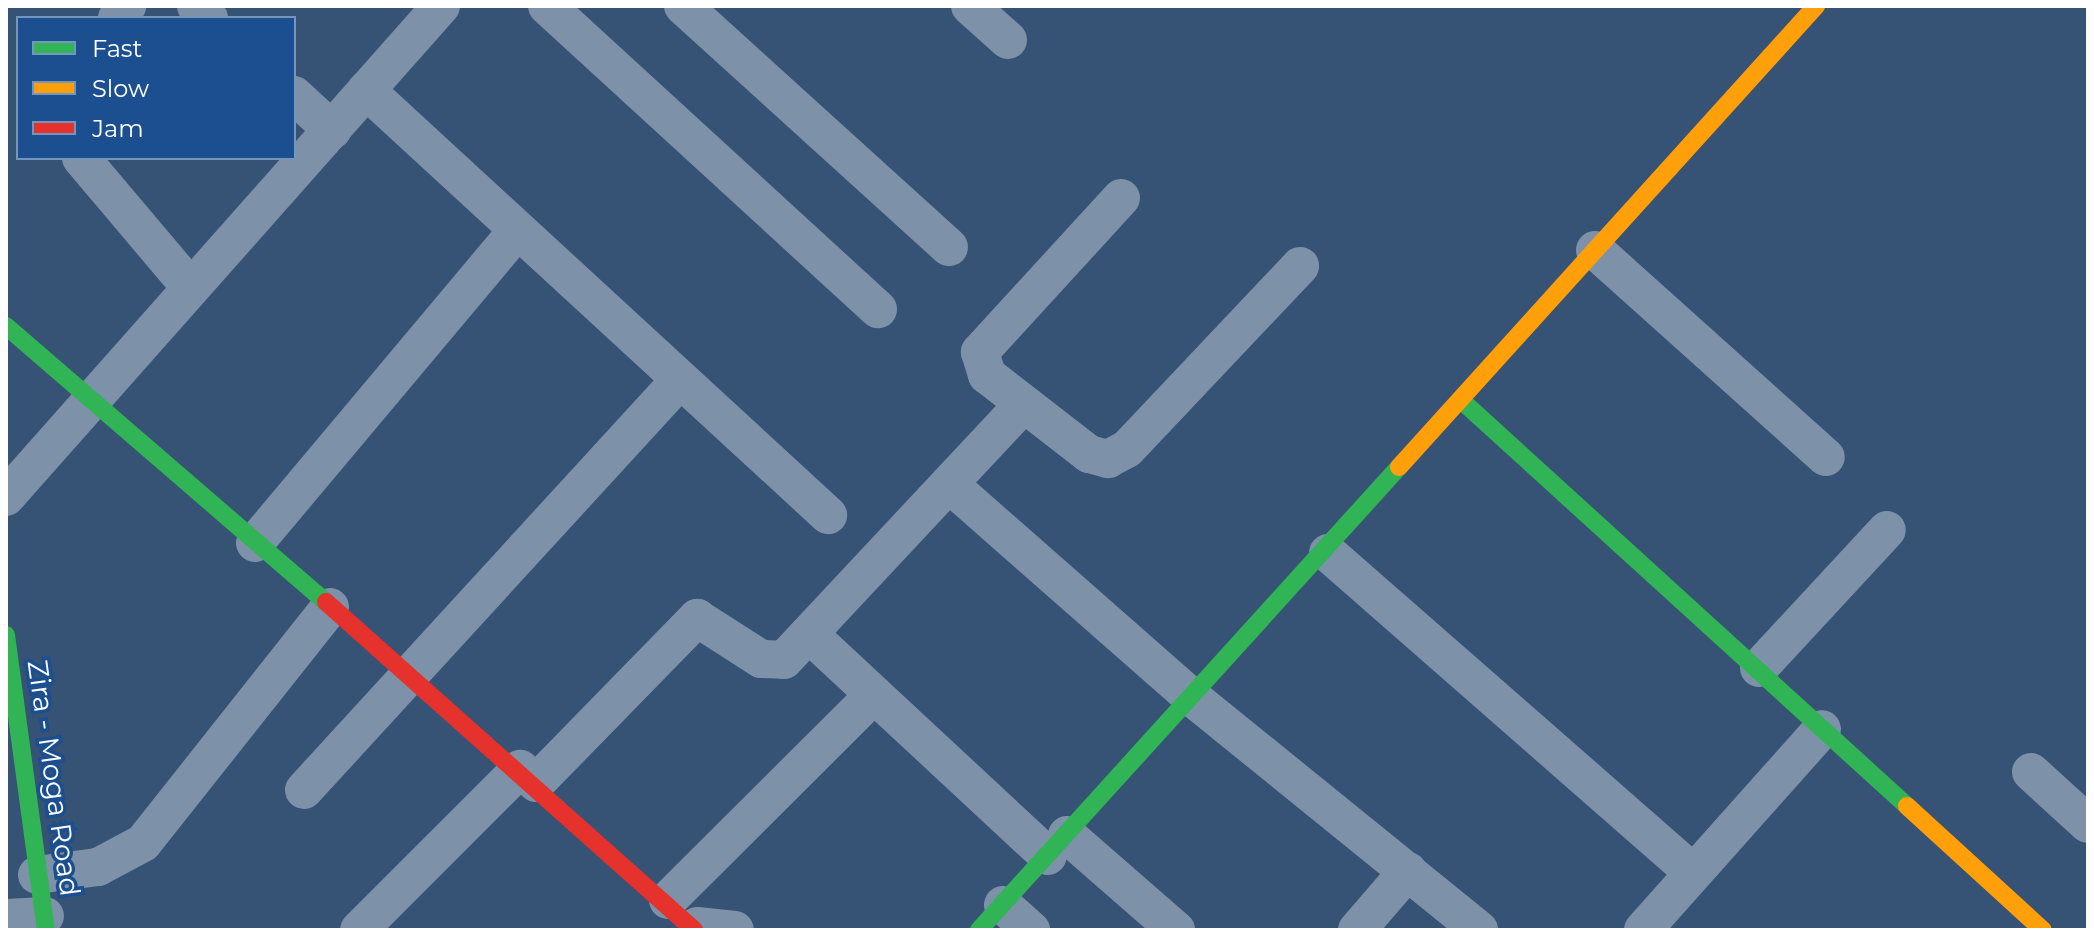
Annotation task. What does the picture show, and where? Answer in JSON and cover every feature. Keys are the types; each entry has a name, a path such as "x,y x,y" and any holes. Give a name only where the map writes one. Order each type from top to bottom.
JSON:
{"street":[{"path":"6,497 441,6"},
{"path":"547,6 878,309"},
{"path":"683,6 949,247"},
{"path":"970,6 1008,40"},
{"path":"1031,930 991,917 1328,553 1461,400 1816,6"},
{"path":"366,90 514,234 828,515"},
{"path":"296,97 332,130"},
{"path":"83,160 191,288"},
{"path":"1121,198 980,352 987,375 1089,454 1108,459 1127,449 1300,266"},
{"path":"255,543 514,234"},
{"path":"1595,250 1826,457"},
{"path":"6,326 528,776 668,900 695,928 735,930"},
{"path":"304,790 678,382"},
{"path":"1461,400 1759,668 2043,930"},
{"path":"359,930 528,776 685,624 713,622 773,664 809,634 1023,405"},
{"path":"949,484 1194,699 1479,930"},
{"path":"1759,668 1887,530"},
{"path":"1328,553 1693,872"},
{"path":"37,875 98,867 143,843 330,607"},
{"path":"809,634 874,695 1057,846 1176,930"},
{"name":"Zira - Moga Road","path":"6,635 45,923"},
{"path":"668,900 874,695"},
{"path":"1643,930 1822,729"},
{"path":"2031,772 2088,824"},
{"path":"1357,930 1408,871"},
{"path":"6,918 45,923"}],"traffic: fast":[{"path":"6,326 326,602"},
{"path":"1461,400 1907,806"},
{"path":"979,930 1399,467"},
{"path":"6,635 46,930"}],"traffic: slow":[{"path":"1399,467 1816,6"},
{"path":"1907,806 2043,930"}],"traffic: jam":[{"path":"326,602 694,930"}]}
